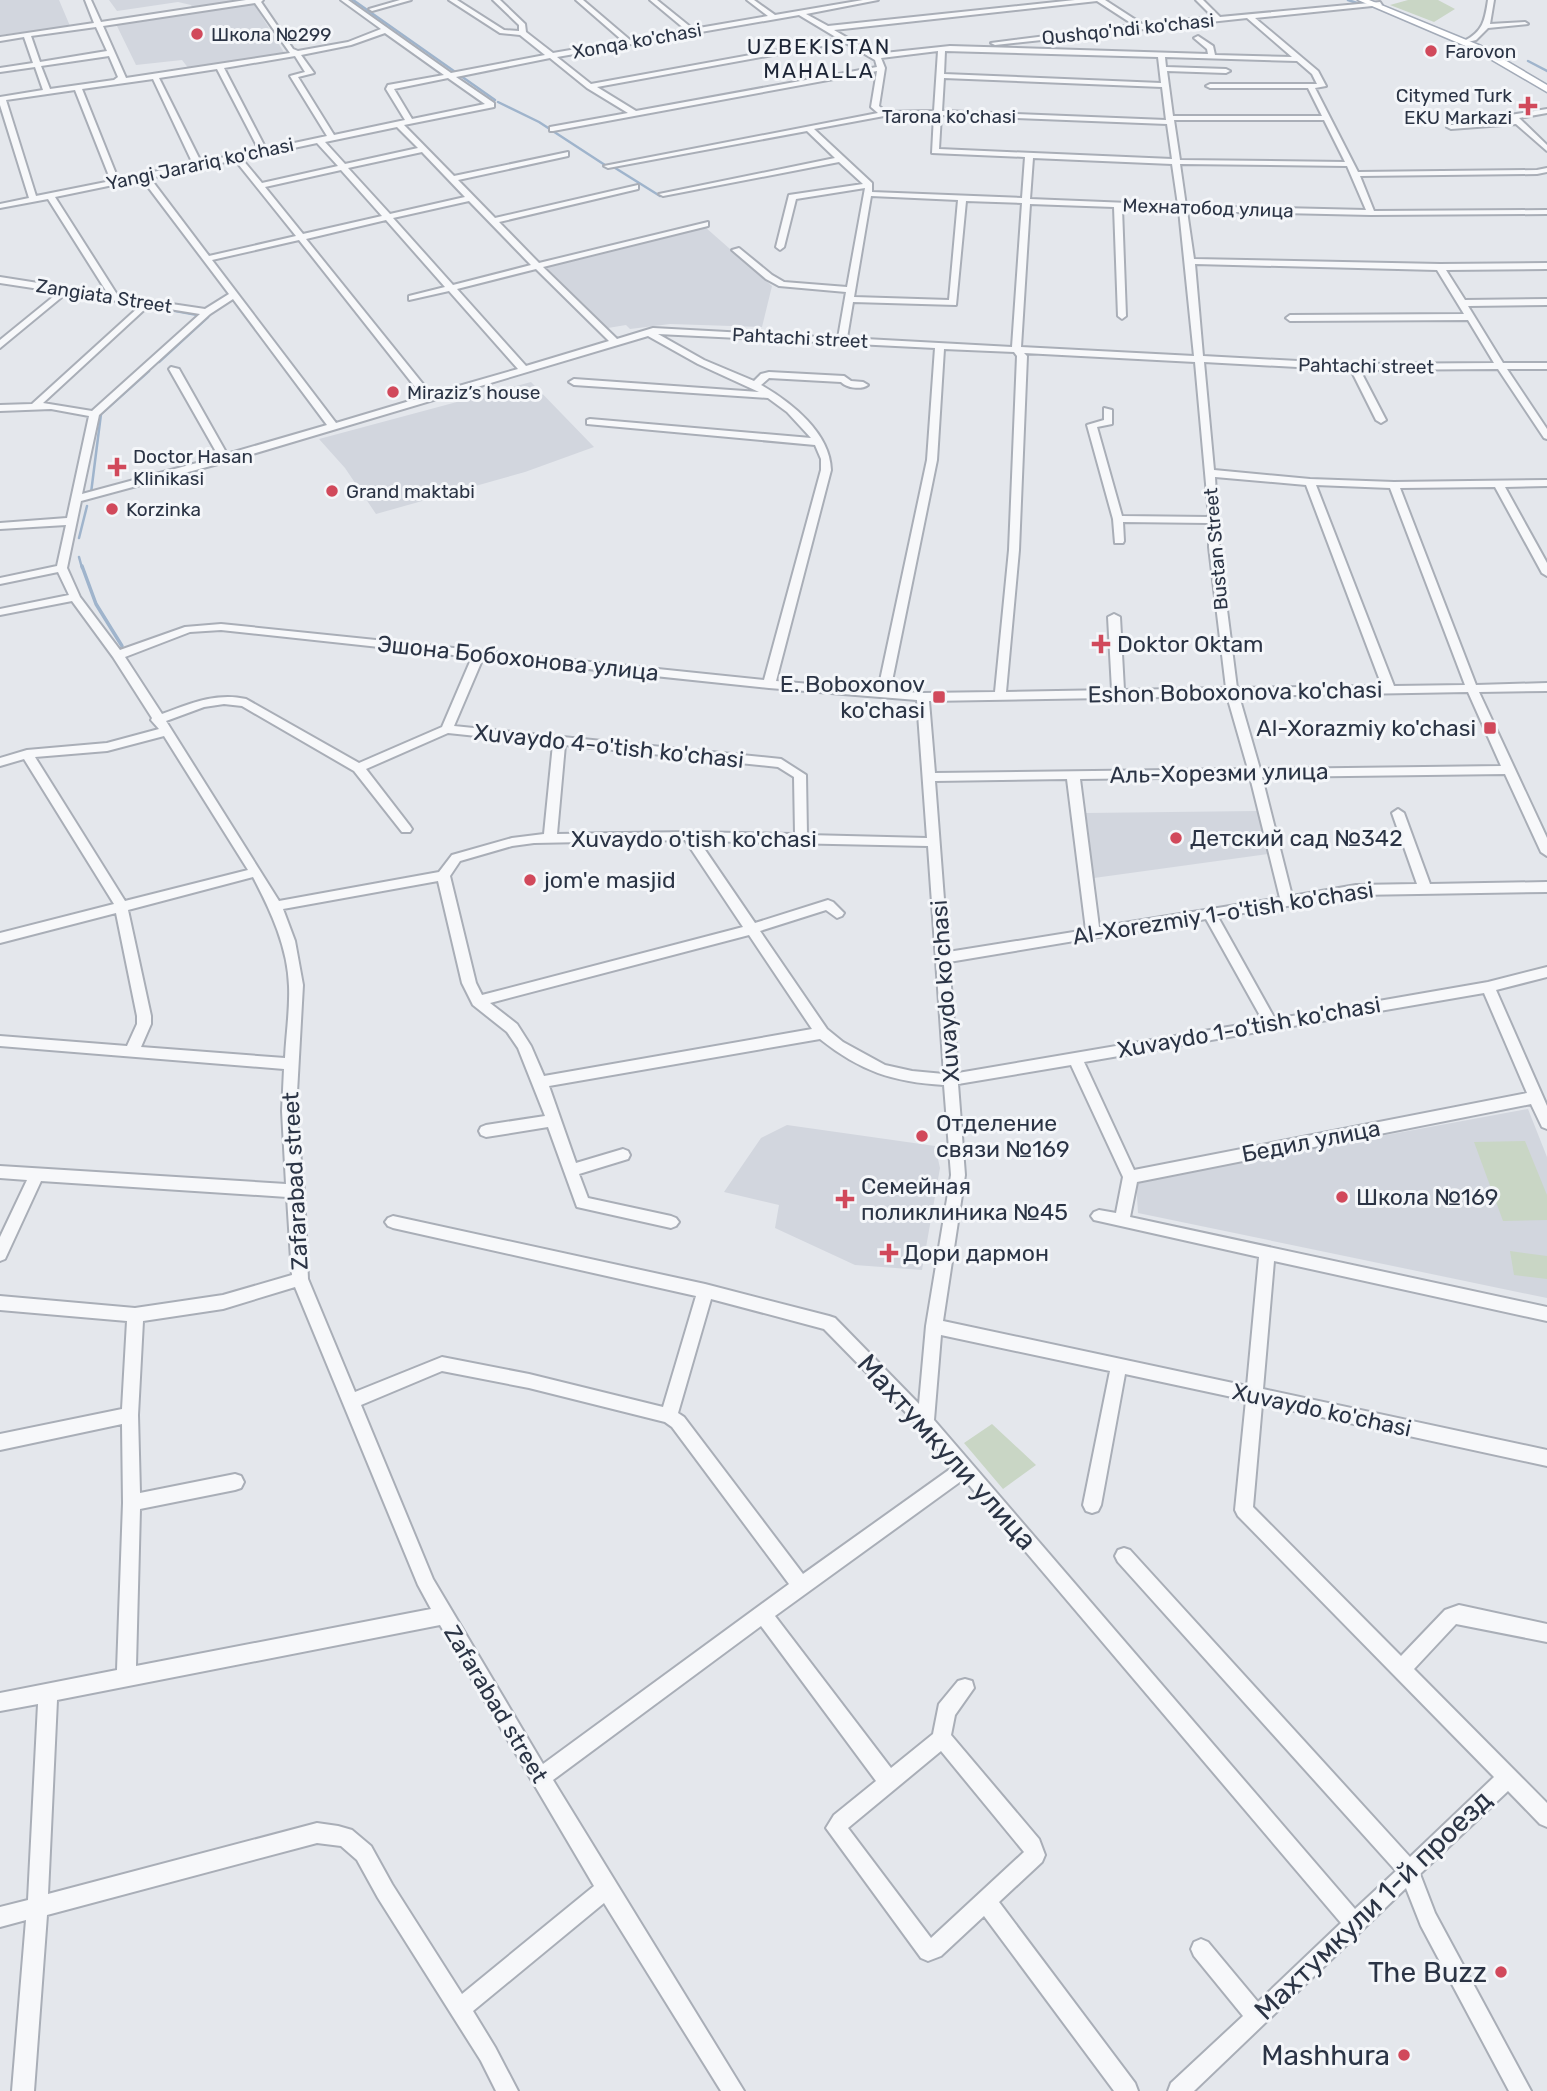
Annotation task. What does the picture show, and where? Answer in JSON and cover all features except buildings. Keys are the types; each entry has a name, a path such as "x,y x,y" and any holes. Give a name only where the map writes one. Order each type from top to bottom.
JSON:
{"main road":[{"path":"1363,0 1469,41 1547,83"},
{"path":"1469,41 1547,89"}],"street":[{"path":"88,0 122,78 116,82"},
{"path":"0,39 258,0 290,50 296,53 310,73 294,76 331,136"},
{"path":"344,0 450,75"},
{"path":"372,9 408,0"},
{"path":"452,0 502,32 523,33 590,86 635,114"},
{"path":"496,0 523,25 523,33"},
{"path":"579,0 629,43"},
{"path":"653,0 692,32"},
{"path":"750,0 773,18"},
{"path":"830,0 839,6"},
{"name":"Xonqa ko'chasi","path":"410,122 390,89 550,56 875,0"},
{"path":"824,29 1094,0"},
{"path":"1100,0 1141,26"},
{"path":"1199,0 1220,20"},
{"path":"1469,41 1481,36 1488,26 1490,0"},
{"name":"Qushqo'ndi ko'chasi","path":"875,56 1375,3"},
{"path":"1304,12 1316,21"},
{"path":"800,13 875,56 881,68 876,107 884,114"},
{"path":"1210,86 1322,85 1315,73 1250,17"},
{"path":"1488,26 1509,25 1518,32 1528,27"},
{"path":"33,199 1,99 296,53 369,39 385,30"},
{"path":"27,35 47,92"},
{"path":"1198,38 1209,48 1212,56"},
{"path":"590,86 843,40"},
{"path":"1296,59 942,49 935,151 1178,162 1350,164"},
{"path":"0,70 111,53"},
{"name":"Bustаn Street","path":"1161,55 1190,261 1197,360 1214,520 1213,547 1232,692 1287,900"},
{"path":"219,66 263,151"},
{"path":"552,129 881,68"},
{"path":"1163,69 1226,71"},
{"name":"Yangi Jarariq ko'chasi","path":"0,206 491,105 450,75"},
{"path":"155,76 198,165"},
{"path":"940,76 1164,85"},
{"path":"78,87 116,183"},
{"path":"1311,87 1355,174 1371,213"},
{"path":"1547,111 1513,117 1547,149"},
{"name":"Tarona ko'chasi","path":"608,166 884,114 937,113 1169,120 1326,118"},
{"path":"1451,127 1518,122"},
{"path":"399,124 615,342"},
{"path":"807,128 869,189 842,340"},
{"path":"318,139 523,369"},
{"path":"260,186 424,149"},
{"path":"453,179 565,154"},
{"path":"1000,696 1014,550 1022,356 1016,349 1029,155"},
{"path":"237,156 428,397"},
{"path":"663,194 841,159"},
{"path":"1355,174 1547,170"},
{"path":"145,177 333,426"},
{"path":"493,221 635,187"},
{"name":"Мехнатобод улица","path":"780,247 792,197 869,189 962,198 1118,206 1371,213 1547,212"},
{"path":"50,195 114,298"},
{"path":"207,259 471,198"},
{"path":"736,250 782,284 850,295 953,303 962,198"},
{"path":"1118,206 1122,316"},
{"path":"412,298 705,225"},
{"path":"1190,261 1440,267 1547,266"},
{"path":"1440,267 1547,436"},
{"name":"Zangiata Street","path":"0,280 207,312"},
{"path":"0,345 60,294"},
{"path":"0,581 62,568 94,414 207,312 234,295"},
{"path":"1462,303 1547,302"},
{"path":"36,405 142,307"},
{"path":"1290,318 1470,317"},
{"path":"649,332 701,362 756,385 771,395 819,442 828,461 769,684"},
{"name":"Pahtachi street","path":"76,499 225,459 649,332 1354,368 1547,366"},
{"path":"883,695 932,460 940,346"},
{"path":"1354,368 1381,420"},
{"path":"174,369 225,459"},
{"path":"756,385 764,376 769,375 844,379 848,384 863,385"},
{"path":"574,382 771,395"},
{"path":"0,408 36,405 94,414"},
{"path":"1107,410 1109,422 1091,425 1118,519 1119,541"},
{"path":"1531,412 1547,411"},
{"path":"590,422 819,442"},
{"path":"1209,473 1310,482 1394,485 1547,483"},
{"path":"1310,482 1389,689"},
{"path":"1498,483 1547,573"},
{"path":"1394,485 1472,689 1547,852"},
{"path":"1118,519 1214,520"},
{"path":"0,526 72,521"},
{"name":"Zafarabad street","path":"62,568 75,597 118,655 160,726 205,790 256,872 275,906 288,941 296,985 290,1064 289,1144 296,1191 300,1279 353,1401 427,1586 606,1888 733,2091"},
{"path":"0,612 75,597"},
{"path":"1114,617 1118,694"},
{"name":"Эшона Бобохонова улица","path":"118,655 206,626 769,684 923,697"},
{"path":"447,729 479,654"},
{"name":"Eshon Boboxonova ko'chasi","path":"923,697 1547,687"},
{"name":"Xuvaydo ko'chasi","path":"923,697 958,1175 934,1326 926,1422"},
{"path":"0,762 27,754 107,747 217,699 232,698 246,703 358,768 406,829"},
{"name":"Xuvaydo 4-o'tish ko'chasi","path":"358,768 447,729 781,763 800,775 801,839"},
{"path":"550,838 559,740"},
{"path":"27,754 121,905 144,1016 144,1024 132,1050"},
{"name":"Аль-Хорезми улица","path":"929,777 1509,770"},
{"path":"1073,775 1093,932"},
{"path":"1398,813 1425,888"},
{"name":"Xuvaydo o'tish ko'chasi","path":"443,876 456,858 512,842 550,838 689,836 933,842"},
{"name":"Xuvaydo 1-o'tish ko'chasi","path":"689,836 822,1033 848,1055 886,1073 912,1078 951,1080 1488,987 1547,972"},
{"path":"0,938 256,872"},
{"path":"275,906 443,876 469,983 478,1001 512,1028 524,1046 540,1082 582,1203 671,1222"},
{"name":"Al-Xorezmiy 1-o'tish ko'chasi","path":"942,958 1356,890 1547,887"},
{"path":"478,1001 752,929 828,905 837,913"},
{"path":"1210,914 1271,1024"},
{"path":"1488,987 1547,1123"},
{"path":"540,1082 822,1033"},
{"path":"0,1041 290,1064"},
{"path":"1074,1057 1130,1177 1122,1221"},
{"name":"Бедил улица","path":"1130,1177 1536,1097"},
{"path":"486,1131 553,1121"},
{"path":"570,1171 623,1155"},
{"path":"0,1172 296,1191"},
{"path":"0,1254 37,1174"},
{"path":"1099,1216 1547,1314"},
{"name":"Махтумкули улица","path":"393,1222 826,1320 926,1422 1354,1923"},
{"path":"1267,1251 1244,1510 1547,1817"},
{"path":"0,1303 135,1315 223,1302 300,1279"},
{"path":"669,1416 705,1291"},
{"path":"126,1679 132,1503 130,1415 135,1315"},
{"name":"Xuvaydo ko'chasi","path":"934,1326 1547,1458"},
{"path":"353,1401 442,1364 529,1381 669,1416 678,1422 802,1587"},
{"path":"1092,1506 1119,1366"},
{"path":"0,1442 130,1415"},
{"path":"540,1778 609,1725 965,1468"},
{"path":"132,1503 235,1482"},
{"path":"1124,1556 1409,1871 1428,1919 1520,2091"},
{"path":"1401,1669 1451,1616 1459,1614 1547,1633"},
{"path":"0,1702 444,1615"},
{"path":"763,1615 889,1782"},
{"path":"941,1739 949,1745 1032,1846 1035,1855 928,1951 920,1944 836,1828 941,1739 946,1711 965,1688"},
{"path":"23,2091 37,1909 48,1694"},
{"name":"Махтумкули 1-й проезд","path":"1179,2091 1507,1778"},
{"path":"0,1917 317,1833 345,1837 359,1848 373,1868 507,2091"},
{"path":"458,2009 606,1888"},
{"path":"985,1899 1127,2091"},
{"path":"1201,1949 1256,2017"}],"shaded area":[{"path":"0,0 59,0 70,26 0,35"},
{"path":"109,0 250,0 193,8 178,2 117,11"},
{"name":"Школа №299","path":"254,4 285,54 189,69 182,60 136,65 116,24"},
{"path":"705,227 772,286 762,327 670,324 630,329 626,325 608,328 546,267"},
{"path":"531,382 594,447 525,472 376,514 345,468 319,439"},
{"name":"Детский сад №342","path":"1257,811 1268,854 1094,878 1086,813"},
{"name":"Школа №169","path":"1528,1109 1547,1157 1547,1298 1138,1213 1136,1181"},
{"name":"Семейная поликлиника №45","path":"787,1125 935,1146 940,1168 922,1270 855,1265 775,1228 779,1205 724,1192 761,1138"}],"green space":[{"path":"1408,0 1438,0 1455,9 1434,22 1390,5"},
{"path":"1525,1141 1547,1195 1547,1220 1503,1221 1474,1142"},
{"path":"1510,1251 1547,1256 1547,1279 1514,1275"},
{"path":"992,1424 1036,1465 1003,1489 964,1443"}],"waterway":[{"path":"353,0 495,100"},
{"path":"1348,0 1357,3"},
{"path":"1528,61 1547,71"},
{"path":"498,102 539,122 608,167 612,166 660,196"},
{"path":"143,305 208,317 159,362"},
{"path":"91,493 101,414 149,371"},
{"path":"79,538 87,506"},
{"path":"79,557 82,568"},
{"path":"82,566 96,604 122,646"}],"place":[{"name":"Школа №299","path":"197,34"},
{"name":"Farovon","path":"1431,51"},
{"name":"Citymed Turk EKU Markazi","path":"1528,106"},
{"name":"Miraziz’s house","path":"393,392"},
{"name":"Doctor Hasan Klinikasi","path":"117,467"},
{"name":"Grand maktabi","path":"332,491"},
{"name":"Korzinka","path":"112,509"},
{"name":"Doktor Oktam","path":"1101,644"},
{"name":"E. Boboxonov ko'chasi","path":"939,697"},
{"name":"Al-Xorazmiy ko'chasi","path":"1490,728"},
{"name":"Детский сад №342","path":"1176,838"},
{"name":"jom'e masjid","path":"530,880"},
{"name":"Отделение связи №169","path":"922,1136"},
{"name":"Школа №169","path":"1342,1197"},
{"name":"Семейная поликлиника №45","path":"845,1199"},
{"name":"Дори дармон","path":"889,1253"},
{"name":"The Buzz","path":"1501,1972"},
{"name":"Mashhura","path":"1404,2055"}],"district":[{"name":"UZBEKISTAN MAHALLA","path":"819,58"}]}
